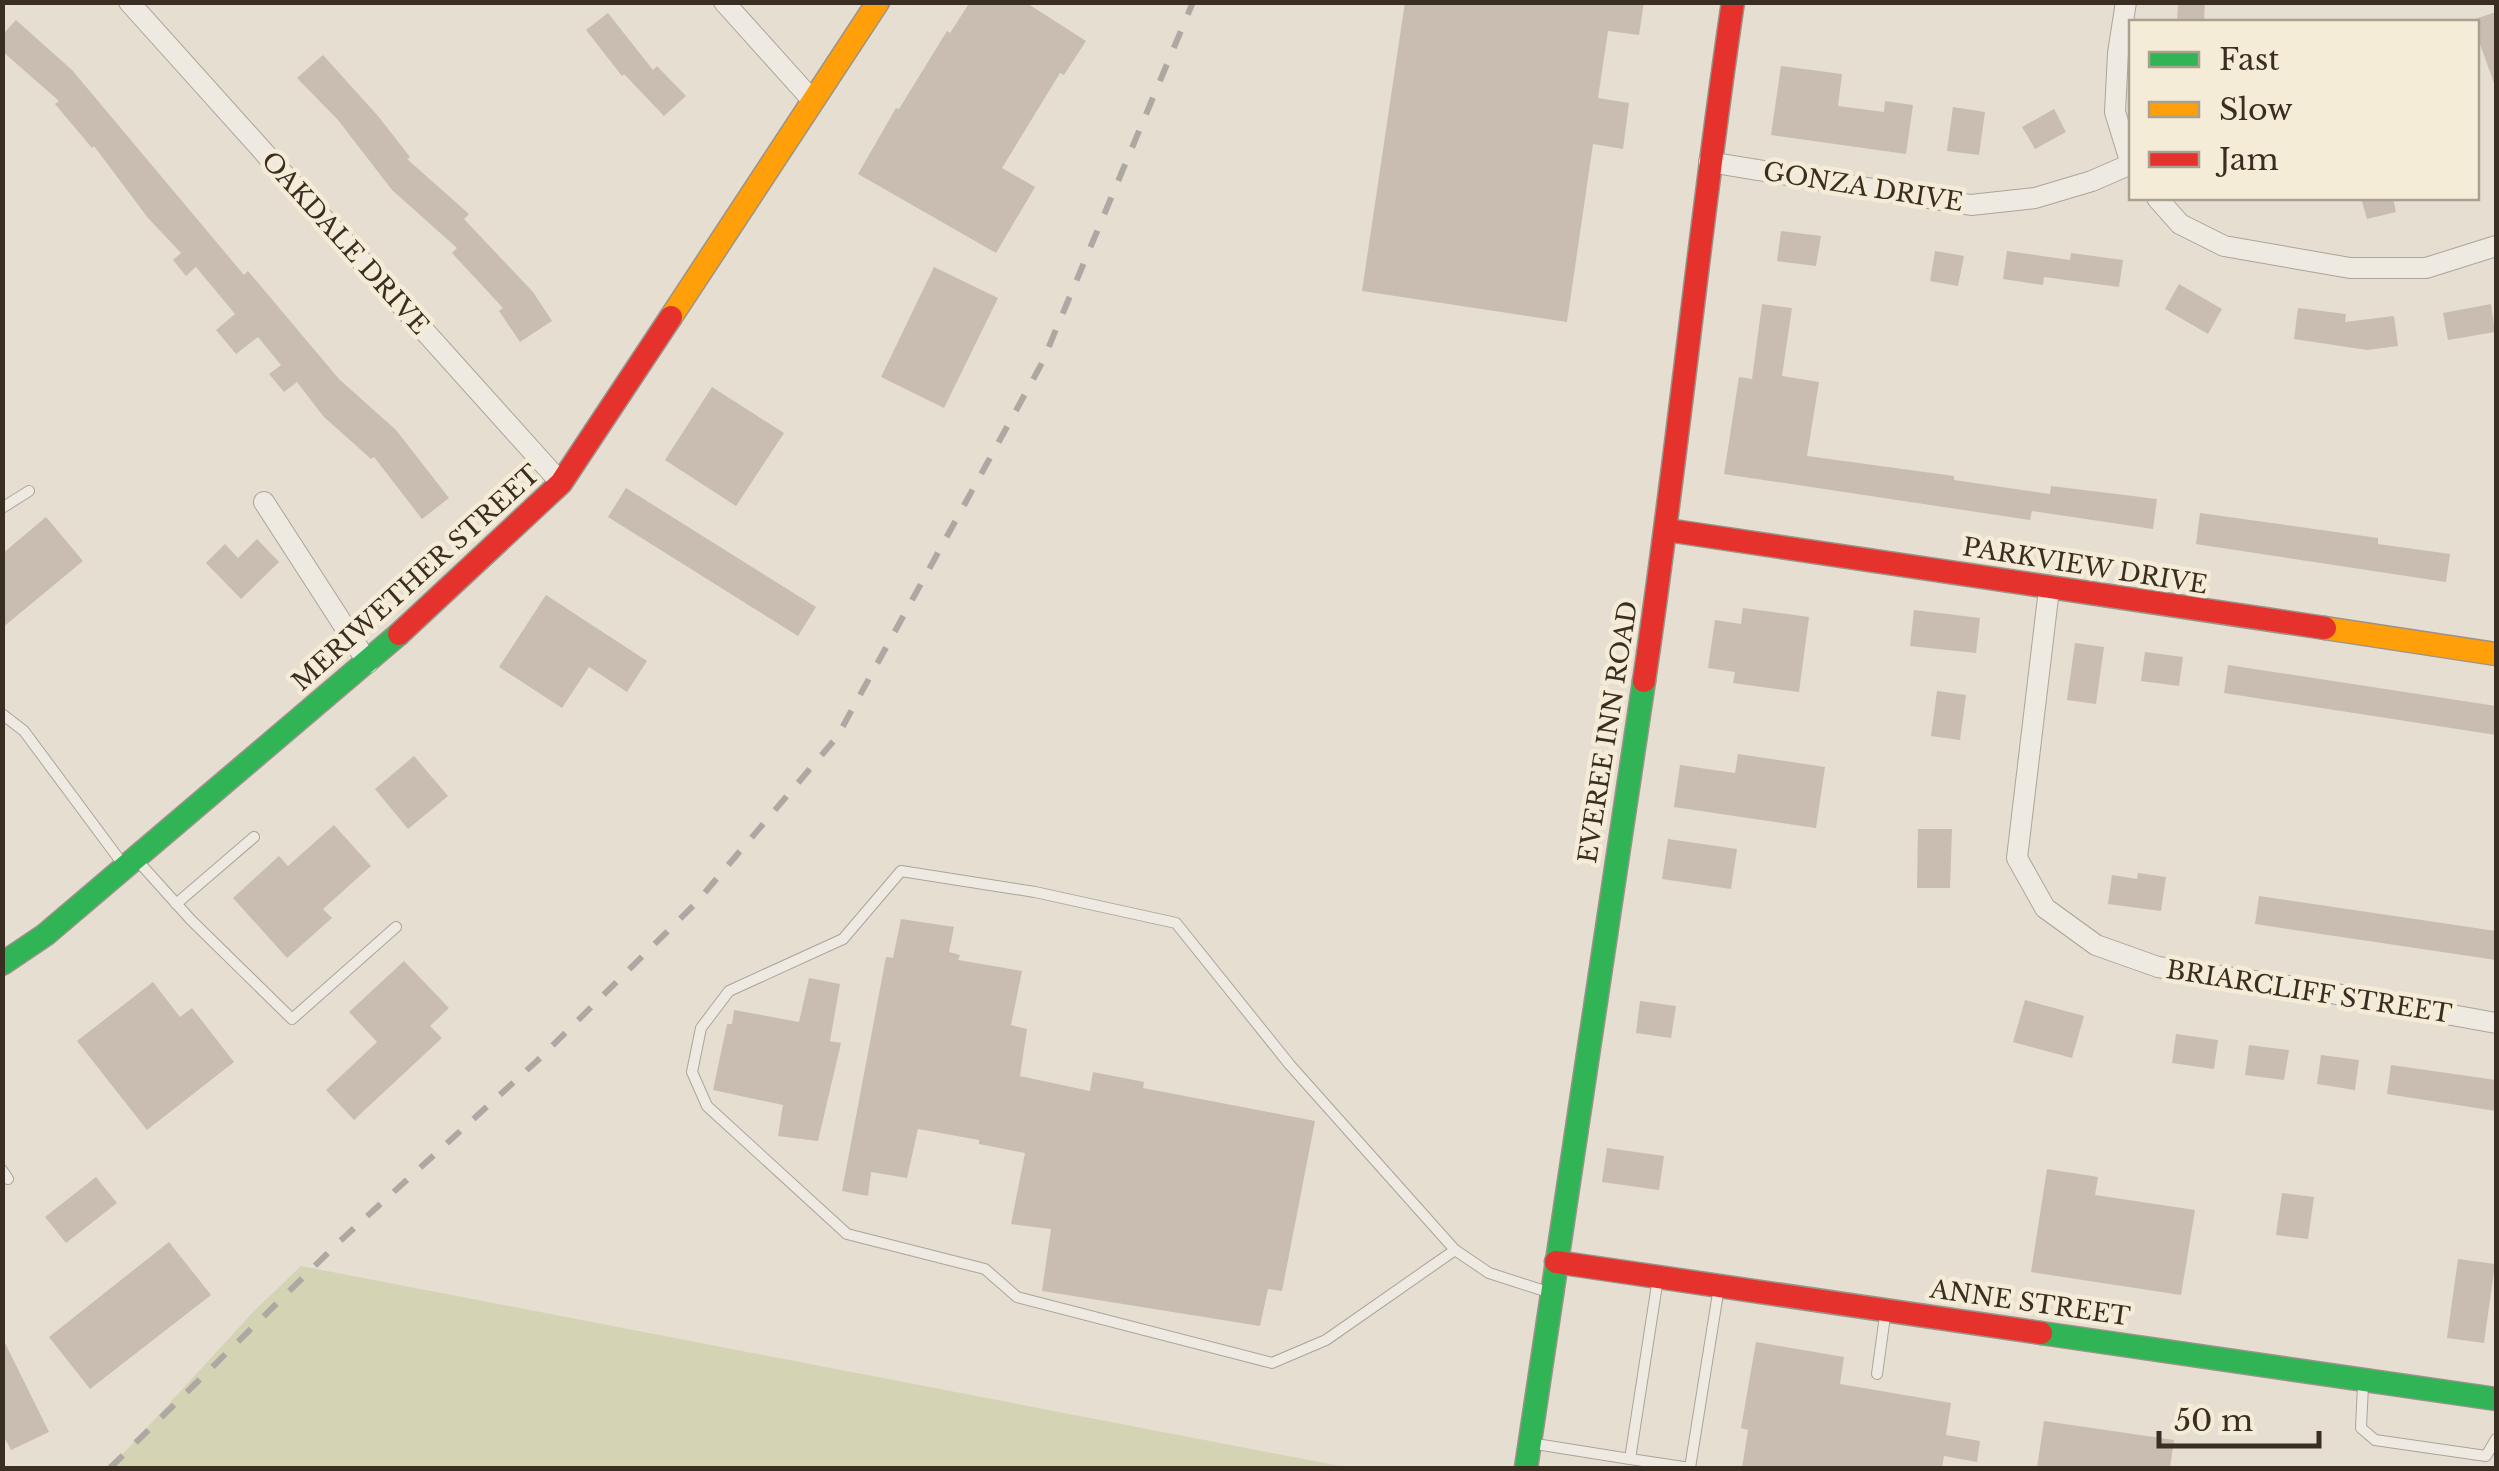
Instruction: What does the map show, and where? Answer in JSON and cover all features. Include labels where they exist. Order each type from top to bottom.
[{"type":"street","name":"OAKDALE DRIVE","points":[[129,2],[561,483]]},
{"type":"street","points":[[724,2],[813,101]]},
{"type":"street","name":"MERIWETHER STREET","points":[[2,964],[45,936],[368,663],[561,483],[878,2]]},
{"type":"street","name":"EVEREE INN ROAD","points":[[1526,1468],[1666,530],[1708,162],[1733,2]]},
{"type":"street","points":[[2126,2],[2115,112],[2129,155]]},
{"type":"street","name":"GONZA DRIVE","points":[[1708,162],[1971,205],[2035,198],[2129,165]]},
{"type":"street","points":[[2158,200],[2180,224],[2224,246],[2350,268],[2426,268],[2496,246]]},
{"type":"street","points":[[264,502],[368,663]]},
{"type":"street","name":"PARKVIEW DRIVE","points":[[1666,530],[2496,654]]},
{"type":"street","name":"BRIARCLIFF STREET","points":[[2048,589],[2017,858],[2045,908],[2096,945],[2158,968],[2310,989],[2496,1023]]},
{"type":"street","name":"ANNE STREET","points":[[1556,1262],[2496,1399]]},
{"type":"lane","points":[[2,508],[28,491]]},
{"type":"lane","points":[[2,714],[24,731],[131,863],[292,1019],[396,927]]},
{"type":"lane","points":[[176,904],[254,837]]},
{"type":"lane","points":[[1455,1250],[1326,1340],[1272,1363],[1017,1297],[985,1268],[847,1234],[707,1106],[692,1072],[701,1028],[729,991],[843,939],[901,871],[1034,892],[1176,922],[1290,1064],[1455,1250],[1489,1273],[1552,1293]]},
{"type":"lane","points":[[1630,1458],[1658,1277]]},
{"type":"lane","points":[[1530,1443],[1690,1468],[1719,1286]]},
{"type":"lane","points":[[1877,1374],[1886,1310]]},
{"type":"lane","points":[[2364,1379],[2361,1428],[2375,1440],[2486,1456],[2496,1439]]},
{"type":"green space","points":[[301,1266],[1350,1468],[110,1468],[254,1311]]},
{"type":"building","points":[[970,2],[1025,2],[1086,41],[1064,75],[1060,73],[1002,168],[1035,187],[996,253],[858,174],[896,108],[899,109],[947,31],[950,33]]},
{"type":"building","points":[[1405,2],[1644,2],[1639,35],[1608,31],[1598,98],[1629,103],[1623,149],[1593,144],[1567,322],[1362,291]]},
{"type":"building","points":[[2178,2],[2205,2],[2204,20],[2177,20]]},
{"type":"building","points":[[2496,12],[2494,83],[2479,41],[2479,20],[2472,20]]},
{"type":"building","points":[[608,13],[653,70],[657,66],[686,96],[664,116],[622,76],[586,30]]},
{"type":"building","points":[[16,20],[72,70],[244,275],[248,271],[339,379],[396,430],[449,498],[422,519],[374,457],[371,459],[323,416],[297,382],[284,392],[269,374],[281,365],[258,337],[236,354],[216,330],[235,314],[196,267],[186,276],[173,260],[181,253],[55,104],[59,101],[2,51],[2,35]]},
{"type":"building","points":[[323,55],[378,116],[410,157],[407,159],[469,214],[464,219],[533,292],[552,321],[520,342],[499,311],[503,308],[452,253],[457,248],[392,190],[338,120],[297,78]]},
{"type":"building","points":[[1781,66],[1842,74],[1838,106],[1884,112],[1885,101],[1913,105],[1906,154],[1771,135]]},
{"type":"building","points":[[1953,107],[1985,112],[1979,155],[1947,151]]},
{"type":"building","points":[[2054,109],[2066,132],[2035,149],[2022,127]]},
{"type":"building","points":[[2362,200],[2393,200],[2396,212],[2367,219]]},
{"type":"building","points":[[1781,231],[1821,236],[1816,266],[1777,261]]},
{"type":"building","points":[[1935,251],[1964,256],[1958,286],[1930,281]]},
{"type":"building","points":[[2007,251],[2070,260],[2071,253],[2123,260],[2119,287],[2044,277],[2043,285],[2003,279]]},
{"type":"building","points":[[934,267],[998,298],[944,408],[881,377]]},
{"type":"building","points":[[2179,284],[2222,309],[2208,334],[2165,309]]},
{"type":"building","points":[[1762,304],[1792,308],[1782,376],[1819,382],[1807,456],[2050,494],[2051,486],[2157,499],[2153,529],[2032,511],[2030,520],[1724,474],[1739,377],[1752,379]]},
{"type":"building","points":[[2491,304],[2495,332],[2448,340],[2443,313]]},
{"type":"building","points":[[2298,308],[2346,314],[2345,322],[2394,316],[2398,346],[2367,350],[2294,339]]},
{"type":"building","points":[[712,387],[784,433],[736,506],[665,460]]},
{"type":"building","points":[[626,488],[816,607],[798,636],[608,517]]},
{"type":"building","points":[[2200,513],[2378,538],[2378,544],[2450,554],[2446,582],[2196,544]]},
{"type":"building","points":[[46,517],[83,561],[2,628],[2,554]]},
{"type":"building","points":[[257,539],[279,562],[241,599],[206,563],[225,544],[238,558]]},
{"type":"building","points":[[546,595],[647,661],[627,692],[589,667],[562,708],[499,667]]},
{"type":"building","points":[[1743,608],[1809,617],[1799,692],[1733,683],[1735,672],[1708,668],[1715,620],[1741,624]]},
{"type":"building","points":[[1914,610],[1980,618],[1976,653],[1910,646]]},
{"type":"building","points":[[2075,643],[2104,647],[2096,704],[2067,700]]},
{"type":"building","points":[[2145,652],[2183,657],[2179,686],[2141,681]]},
{"type":"building","points":[[2228,665],[2496,706],[2496,735],[2224,693]]},
{"type":"building","points":[[1937,691],[1966,695],[1960,740],[1931,736]]},
{"type":"building","points":[[1738,754],[1825,767],[1816,828],[1674,807],[1680,765],[1735,773]]},
{"type":"building","points":[[414,756],[448,796],[408,829],[375,789]]},
{"type":"building","points":[[334,825],[371,866],[323,909],[332,918],[287,958],[233,898],[279,856],[288,866]]},
{"type":"building","points":[[1918,829],[1952,829],[1950,888],[1917,888]]},
{"type":"building","points":[[1668,839],[1737,849],[1731,889],[1662,879]]},
{"type":"building","points":[[2138,873],[2166,877],[2161,911],[2108,904],[2112,875],[2137,879]]},
{"type":"building","points":[[2259,896],[2496,931],[2496,960],[2255,924]]},
{"type":"building","points":[[901,919],[954,927],[949,952],[960,955],[958,960],[1022,971],[1011,1025],[1027,1029],[1020,1076],[1090,1091],[1093,1072],[1144,1082],[1143,1088],[1315,1121],[1282,1291],[1268,1289],[1260,1326],[1042,1291],[1051,1229],[1011,1224],[1025,1153],[918,1129],[907,1178],[871,1172],[868,1196],[842,1191],[886,957],[893,958]]},
{"type":"building","points":[[404,961],[449,1008],[430,1026],[442,1038],[354,1120],[326,1090],[377,1042],[349,1012]]},
{"type":"building","points":[[809,978],[840,984],[830,1041],[841,1043],[818,1141],[778,1136],[783,1105],[713,1090],[727,1024],[732,1024],[734,1010],[799,1022]]},
{"type":"building","points":[[153,982],[180,1017],[192,1008],[234,1062],[147,1130],[77,1041]]},
{"type":"building","points":[[2025,1000],[2084,1016],[2072,1058],[2013,1042]]},
{"type":"building","points":[[1640,1001],[1676,1006],[1671,1038],[1636,1033]]},
{"type":"building","points":[[2176,1034],[2218,1040],[2214,1069],[2172,1063]]},
{"type":"building","points":[[2249,1045],[2289,1050],[2284,1080],[2245,1075]]},
{"type":"building","points":[[2321,1055],[2359,1060],[2355,1090],[2317,1084]]},
{"type":"building","points":[[2391,1065],[2496,1080],[2496,1111],[2387,1094]]},
{"type":"building","points":[[1607,1148],[1664,1156],[1659,1190],[1602,1182]]},
{"type":"building","points":[[2047,1169],[2098,1177],[2095,1195],[2195,1210],[2181,1295],[2031,1272]]},
{"type":"building","points":[[96,1177],[117,1203],[66,1243],[45,1217]]},
{"type":"building","points":[[2282,1193],[2314,1197],[2308,1239],[2276,1235]]},
{"type":"building","points":[[169,1242],[211,1295],[90,1389],[49,1337]]},
{"type":"building","points":[[2458,1259],[2495,1264],[2484,1343],[2447,1338]]},
{"type":"building","points":[[2,1337],[49,1432],[11,1450],[2,1433]]},
{"type":"building","points":[[1756,1342],[1844,1357],[1840,1384],[1951,1403],[1946,1435],[1980,1441],[1977,1462],[1944,1456],[1942,1468],[1742,1468],[1748,1430],[1741,1428]]},
{"type":"building","points":[[2044,1421],[2174,1440],[2170,1468],[2037,1468]]},
{"type":"railway","points":[[110,1468],[340,1241],[538,1060],[696,903],[837,737],[1042,363],[1193,2]]},
{"type":"traffic: fast","points":[[2,964],[45,935],[399,634]]},
{"type":"traffic: fast","points":[[1526,1468],[1644,681]]},
{"type":"traffic: fast","points":[[2041,1333],[2496,1399]]},
{"type":"traffic: slow","points":[[671,317],[878,2]]},
{"type":"traffic: slow","points":[[2325,628],[2496,654]]},
{"type":"traffic: jam","points":[[1644,681],[1733,2]]},
{"type":"traffic: jam","points":[[399,634],[561,483],[671,317]]},
{"type":"traffic: jam","points":[[1667,530],[2325,628]]},
{"type":"traffic: jam","points":[[1556,1262],[2041,1333]]}]
